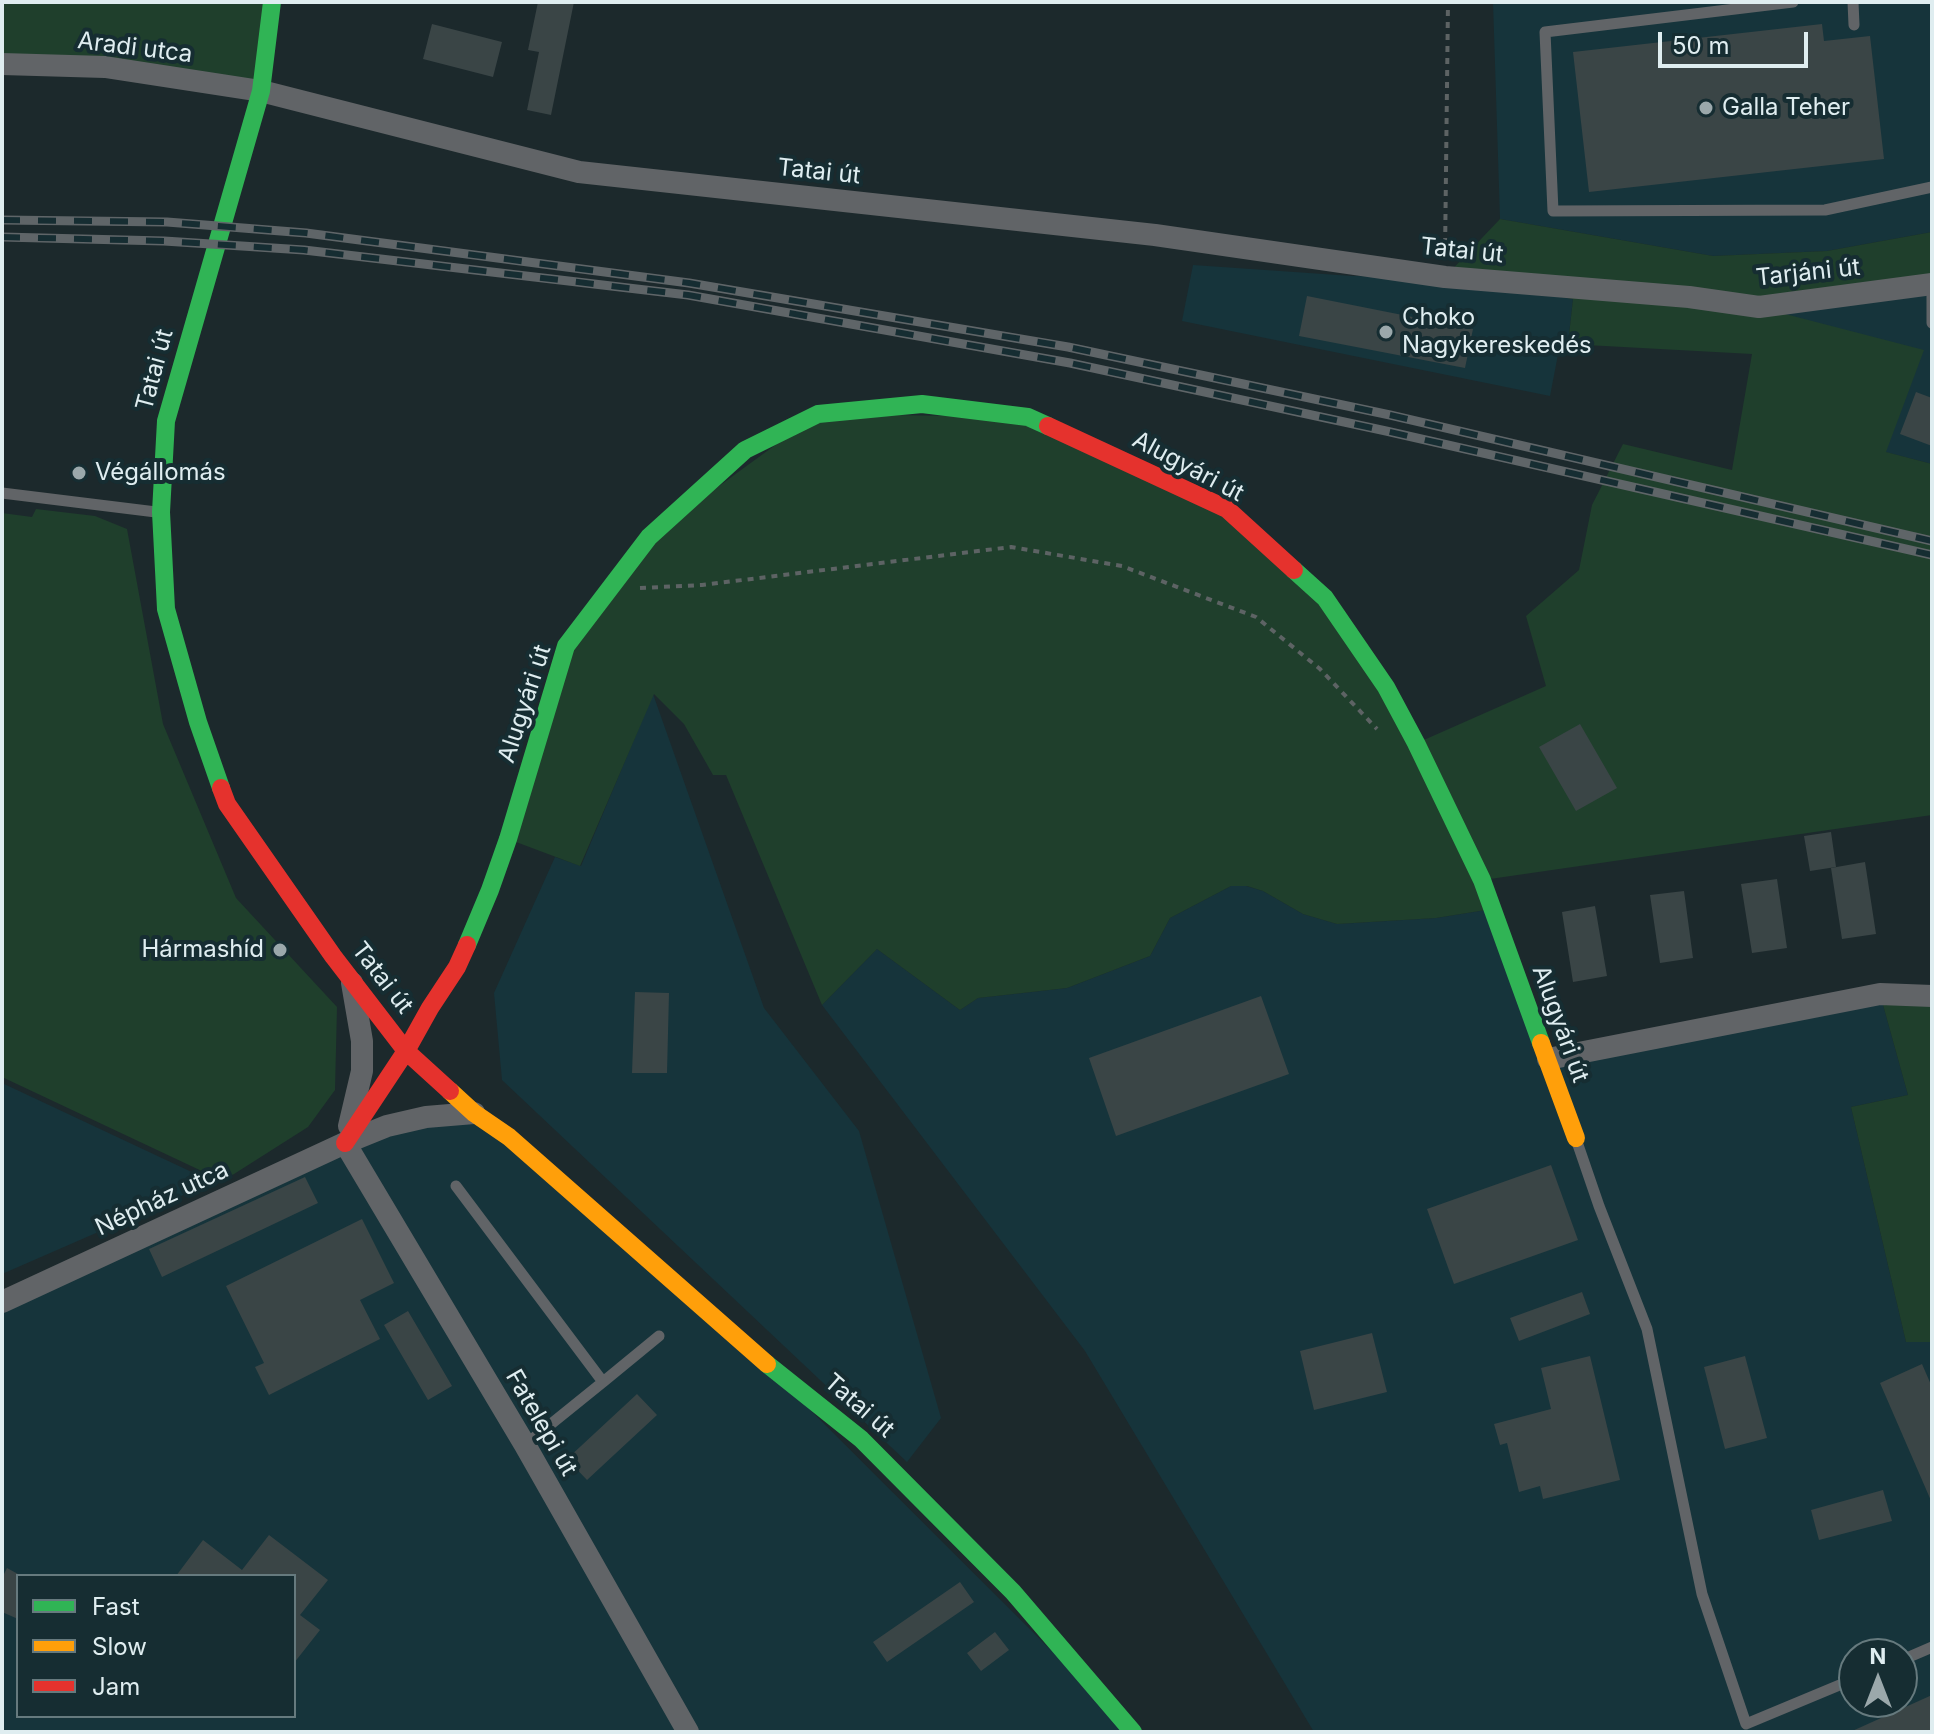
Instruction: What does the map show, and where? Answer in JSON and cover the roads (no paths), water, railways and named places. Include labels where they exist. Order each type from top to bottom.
[{"type":"street","points":[[261,91],[272,2]]},
{"type":"street","name":"Aradi utca","points":[[2,64],[105,67],[261,91]]},
{"type":"street","name":"Tatai út","points":[[1133,1732],[1013,1592],[861,1439],[748,1348],[509,1137],[474,1113],[406,1051],[333,956],[227,804],[198,722],[166,609],[161,512],[166,421],[261,91],[579,172],[1155,235],[1445,277],[1689,297]]},
{"type":"street","name":"Tarjáni út","points":[[1689,297],[1759,307],[1932,284]]},
{"type":"street","name":"Alugyári út","points":[[406,1051],[457,967],[490,890],[566,646],[649,537],[745,450],[818,414],[922,404],[1028,417],[1227,509],[1325,598],[1386,687],[1482,880],[1576,1138]]},
{"type":"street","points":[[345,1143],[362,1071],[362,1041],[351,978]]},
{"type":"street","points":[[1548,1059],[1880,994],[1932,996]]},
{"type":"street","points":[[345,1143],[406,1051]]},
{"type":"street","name":"Népház utca","points":[[2,1302],[387,1126],[426,1117],[474,1113]]},
{"type":"street","name":"Fatelepi út","points":[[345,1143],[525,1445],[688,1732]]},
{"type":"lane","points":[[1793,2],[1545,32],[1553,211],[1825,210],[1932,187]]},
{"type":"lane","points":[[1853,2],[1854,25]]},
{"type":"lane","points":[[1932,284],[1932,323]]},
{"type":"lane","points":[[2,493],[161,512]]},
{"type":"lane","name":"Alugyári út","points":[[1576,1138],[1647,1329],[1702,1594],[1748,1728]]},
{"type":"lane","points":[[456,1186],[603,1382]]},
{"type":"lane","points":[[525,1445],[659,1336]]},
{"type":"lane","points":[[1748,1728],[1838,1686]]},
{"type":"railway","points":[[2,220],[167,222],[306,233],[689,283],[1068,347],[1390,415],[1932,541]]},
{"type":"railway","points":[[2,237],[164,241],[304,250],[688,295],[1070,363],[1932,555]]},
{"type":"place","name":"Galla Teher","points":[[1706,108]]},
{"type":"place","name":"Choko Nagykereskedés","points":[[1386,332]]},
{"type":"place","name":"Végállomás","points":[[79,473]]},
{"type":"place","name":"Hármashíd","points":[[280,950]]}]
